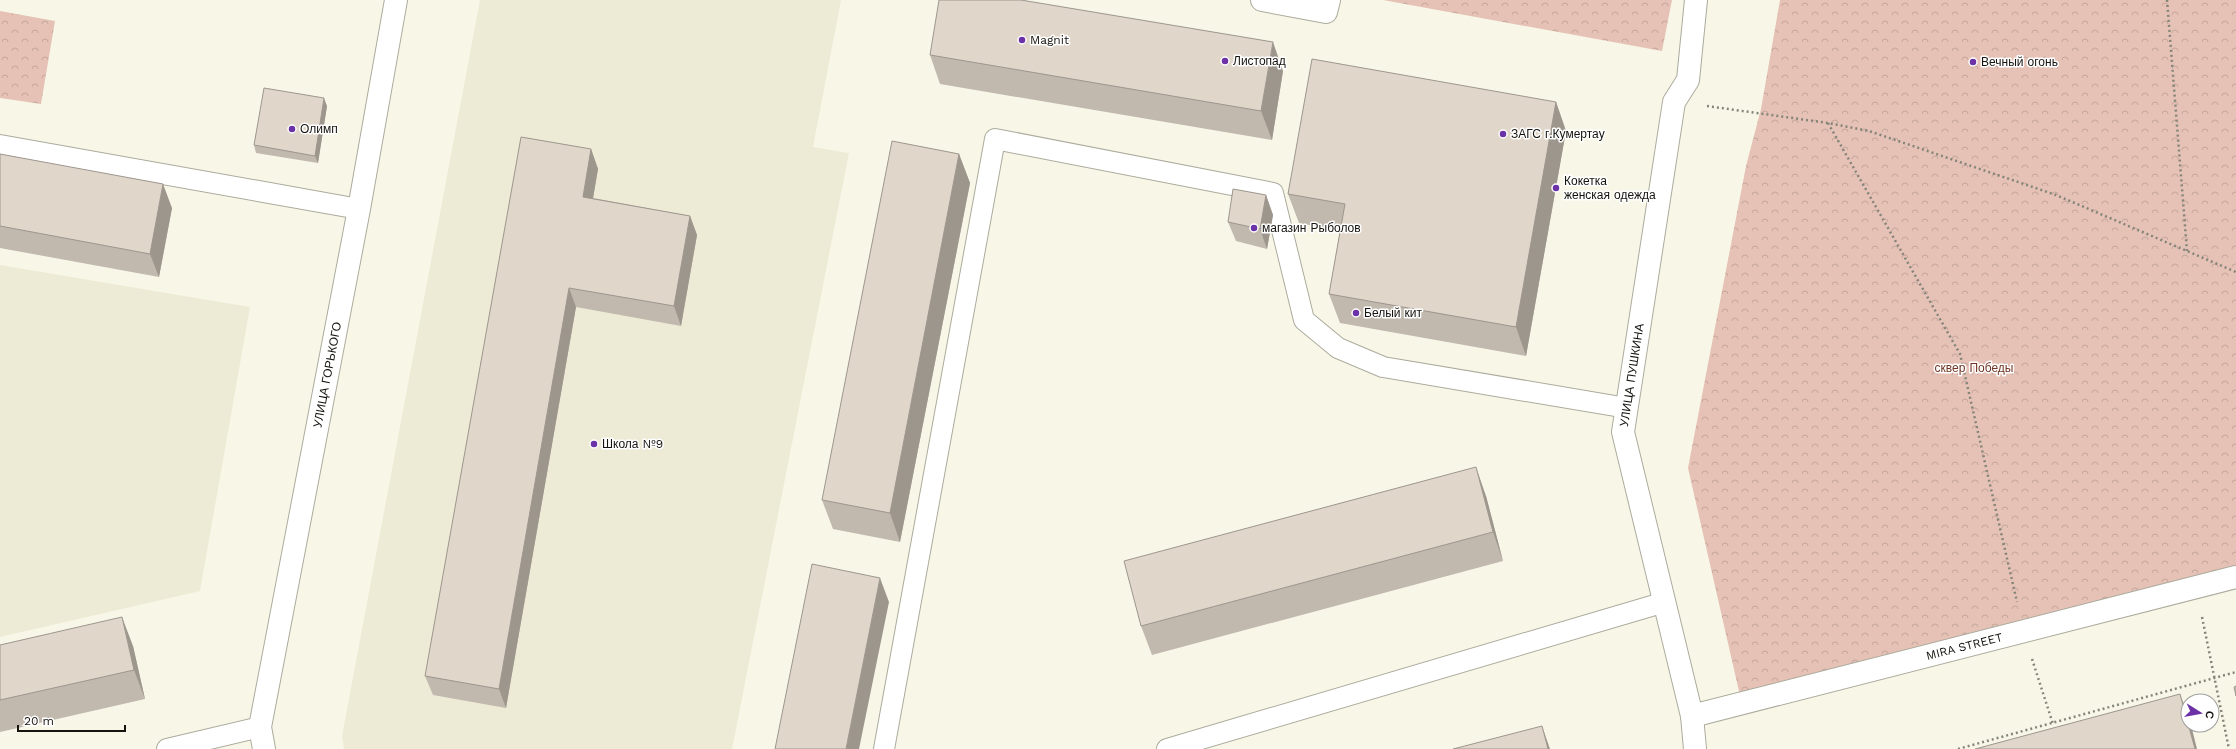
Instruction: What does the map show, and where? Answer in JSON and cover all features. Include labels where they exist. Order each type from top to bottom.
[{"type":"street","name":"УЛИЦА ГОРЬКОГО","points":[[264,749],[260,727],[359,209],[396,0]]},
{"type":"street","points":[[1262,0],[1326,12],[1329,0]]},
{"type":"street","name":"УЛИЦА ПУШКИНА","points":[[1695,749],[1692,716],[1624,432],[1674,102],[1688,80],[1696,0]]},
{"type":"street","name":"MIRA STREET","points":[[1692,716],[2236,577]]},
{"type":"lane","points":[[884,749],[995,139],[1273,193],[1304,320],[1338,348],[1383,367],[1627,408]]},
{"type":"lane","points":[[0,145],[359,209]]},
{"type":"lane","points":[[1167,749],[1665,602]]},
{"type":"lane","points":[[168,749],[260,727]]},
{"type":"path","points":[[2167,0],[2187,251]]},
{"type":"path","points":[[1674,102],[1828,123],[1869,132],[2056,195],[2236,272]]},
{"type":"path","points":[[1828,123],[1960,354],[2024,631],[2053,724]]},
{"type":"path","points":[[2195,588],[2229,749]]},
{"type":"path","points":[[1958,749],[2053,724],[2236,672]]},
{"type":"shaded area","name":"Школа №9","points":[[480,0],[841,0],[813,147],[849,153],[732,749],[344,749],[342,736]]},
{"type":"shaded area","points":[[0,265],[250,307],[200,591],[0,637]]},
{"type":"green space","points":[[1383,0],[1672,0],[1662,51]]},
{"type":"green space","name":"сквер Победы","points":[[1780,0],[2236,0],[2236,572],[1741,700],[1688,468],[1746,166],[1761,109]]},
{"type":"green space","points":[[0,11],[55,21],[41,104],[0,98]]},
{"type":"building","points":[[939,0],[1021,0],[1273,42],[1261,111],[930,55]]},
{"type":"building","points":[[1312,59],[1556,102],[1516,327],[1329,294],[1345,204],[1288,194]]},
{"type":"building","name":"Олимп","points":[[264,88],[324,98],[315,156],[254,145]]},
{"type":"building","points":[[521,137],[591,149],[583,197],[690,216],[674,306],[569,288],[499,689],[425,676]]},
{"type":"building","points":[[892,141],[959,154],[890,513],[822,500]]},
{"type":"building","points":[[0,154],[163,184],[150,254],[0,226]]},
{"type":"building","points":[[1233,189],[1266,195],[1260,229],[1228,222]]},
{"type":"building","points":[[1476,467],[1493,532],[1141,626],[1124,561]]},
{"type":"building","points":[[812,564],[880,578],[846,749],[775,749]]},
{"type":"building","points":[[122,617],[134,670],[0,700],[0,645]]},
{"type":"building","points":[[2180,694],[2180,733],[2191,733],[2195,749],[1975,749]]},
{"type":"building","points":[[1542,726],[1548,749],[1453,749]]},
{"type":"place","name":"Magnit","points":[[1022,40]]},
{"type":"place","name":"Листопад","points":[[1225,61]]},
{"type":"place","name":"Вечный огонь","points":[[1973,62]]},
{"type":"place","name":"Олимп","points":[[292,129]]},
{"type":"place","name":"ЗАГС г.Кумертау","points":[[1503,134]]},
{"type":"place","name":"Кокетка женская одежда","points":[[1556,188]]},
{"type":"place","name":"магазин Рыболов","points":[[1254,228]]},
{"type":"place","name":"Белый кит","points":[[1356,313]]},
{"type":"place","name":"Школа №9","points":[[594,444]]}]
